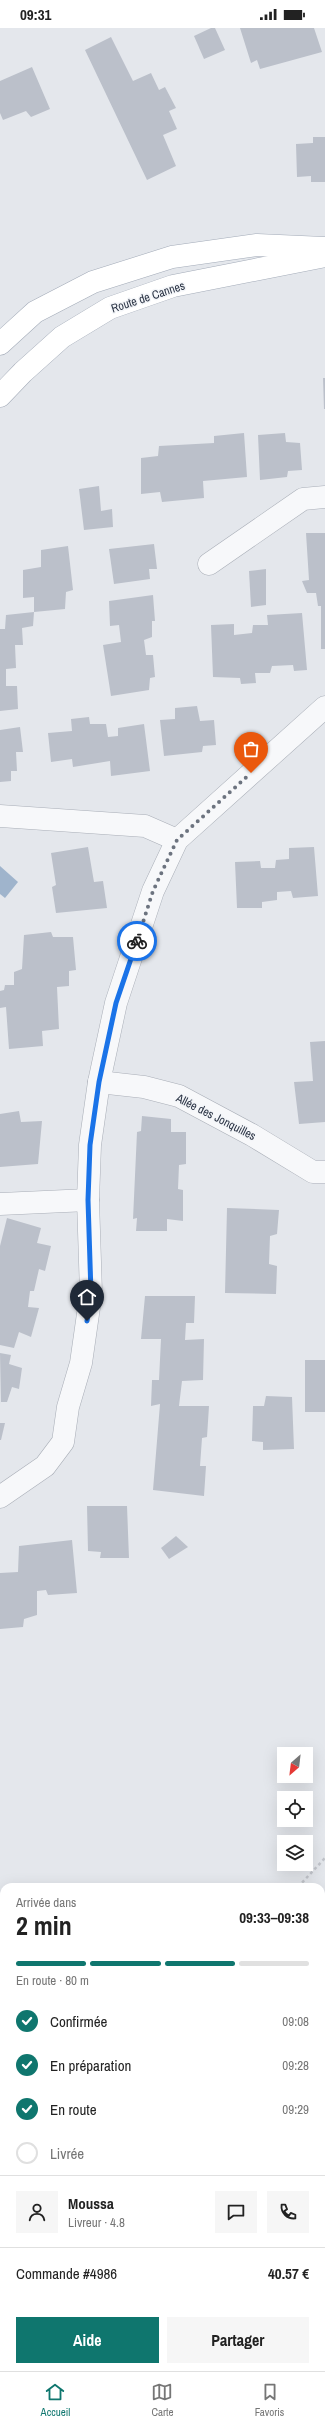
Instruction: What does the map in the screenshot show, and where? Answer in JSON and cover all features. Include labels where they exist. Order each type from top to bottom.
[{"type":"main road","points":[[0,344],[35,312],[93,282],[172,257],[257,245],[325,248]]},
{"type":"main road","name":"Route de Cannes","points":[[0,396],[22,372],[62,337],[110,308],[173,286],[325,256]]},
{"type":"street","points":[[209,564],[303,499],[325,497]]},
{"type":"street","points":[[0,1497],[45,1466],[63,1442],[68,1407],[81,1363],[91,1293],[88,1200],[90,1145],[99,1082],[116,1003],[153,891],[177,840],[325,707]]},
{"type":"street","points":[[0,816],[145,826],[177,840]]},
{"type":"street","name":"Allée des Jonquilles","points":[[99,1082],[144,1087],[179,1096],[252,1135],[313,1172],[325,1172]]},
{"type":"street","points":[[0,1204],[88,1200]]},
{"type":"path","points":[[302,1883],[325,1858]]},
{"type":"water","points":[[0,866],[18,882],[5,898],[0,894]]},
{"type":"building","points":[[211,28],[215,28],[225,50],[204,59],[194,36]]},
{"type":"building","points":[[240,28],[314,28],[322,52],[260,69],[257,60],[251,63]]},
{"type":"building","points":[[111,37],[133,81],[151,73],[159,90],[165,87],[176,108],[169,111],[177,129],[163,135],[176,166],[147,180],[85,50]]},
{"type":"building","points":[[32,67],[50,109],[31,117],[26,111],[3,120],[0,113],[0,81]]},
{"type":"building","points":[[313,137],[325,137],[325,182],[311,182],[311,176],[297,177],[296,144],[313,143]]},
{"type":"building","points":[[323,378],[325,378],[325,409],[324,409]]},
{"type":"building","points":[[244,433],[247,477],[203,481],[204,498],[162,502],[160,492],[141,494],[141,458],[158,456],[159,446],[214,443],[214,436]]},
{"type":"building","points":[[285,433],[286,442],[300,443],[302,470],[288,471],[287,477],[260,480],[258,435]]},
{"type":"building","points":[[99,486],[101,511],[112,509],[113,527],[84,530],[79,489]]},
{"type":"building","points":[[306,533],[325,533],[325,649],[321,649],[321,606],[318,606],[316,593],[307,593],[302,581],[309,580]]},
{"type":"building","points":[[154,544],[157,569],[149,569],[150,579],[114,584],[109,549]]},
{"type":"building","points":[[68,546],[73,590],[66,592],[65,609],[34,612],[34,597],[23,598],[23,570],[41,567],[41,550]]},
{"type":"building","points":[[266,569],[266,605],[251,607],[249,571]]},
{"type":"building","points":[[153,595],[155,621],[152,621],[152,637],[144,640],[146,655],[153,655],[155,677],[150,678],[149,690],[111,696],[103,645],[121,642],[119,625],[110,626],[109,601]]},
{"type":"building","points":[[34,612],[33,626],[22,628],[23,645],[15,645],[16,668],[6,669],[6,686],[17,686],[18,709],[0,711],[0,629],[5,629],[6,615]]},
{"type":"building","points":[[302,613],[307,670],[294,671],[293,665],[272,666],[270,673],[255,673],[256,683],[241,684],[240,678],[213,677],[211,625],[234,624],[234,635],[252,633],[253,625],[268,625],[267,615]]},
{"type":"building","points":[[197,706],[200,721],[214,720],[216,745],[203,746],[202,752],[164,756],[160,720],[175,719],[175,708]]},
{"type":"building","points":[[89,717],[90,724],[106,724],[108,737],[118,736],[118,728],[144,724],[150,771],[111,776],[110,761],[73,767],[72,759],[51,762],[48,733],[72,731],[71,719]]},
{"type":"building","points":[[20,727],[23,752],[16,752],[17,771],[11,771],[11,781],[0,782],[0,730]]},
{"type":"building","points":[[88,847],[94,882],[103,881],[107,908],[56,913],[52,887],[56,885],[51,853]]},
{"type":"building","points":[[314,847],[318,896],[293,898],[291,891],[277,892],[277,900],[262,902],[262,908],[237,908],[235,862],[260,861],[261,868],[275,868],[276,860],[289,859],[289,848]]},
{"type":"building","points":[[51,932],[53,937],[73,937],[76,970],[69,971],[69,986],[57,987],[59,1029],[42,1031],[43,1046],[9,1049],[6,1007],[0,1008],[0,991],[4,990],[5,985],[14,985],[14,972],[22,969],[24,935]]},
{"type":"building","points":[[325,1041],[325,1122],[299,1124],[294,1082],[313,1081],[310,1042]]},
{"type":"building","points":[[19,1111],[21,1122],[42,1121],[38,1164],[0,1167],[0,1114]]},
{"type":"building","points":[[142,1116],[171,1119],[171,1132],[186,1132],[186,1164],[179,1165],[178,1189],[183,1190],[183,1221],[167,1219],[167,1231],[136,1231],[137,1218],[133,1219],[137,1132],[141,1131]]},
{"type":"building","points":[[227,1208],[279,1210],[277,1234],[270,1236],[269,1264],[277,1266],[276,1294],[225,1293]]},
{"type":"building","points":[[7,1218],[41,1228],[37,1243],[51,1246],[45,1271],[39,1269],[34,1291],[30,1291],[28,1307],[39,1308],[31,1337],[19,1332],[14,1348],[0,1345],[0,1246]]},
{"type":"building","points":[[145,1296],[195,1296],[194,1323],[186,1323],[185,1340],[204,1339],[203,1380],[182,1381],[179,1406],[209,1406],[207,1437],[202,1438],[200,1466],[206,1466],[204,1496],[153,1490],[160,1404],[151,1406],[152,1380],[159,1380],[161,1339],[141,1339]]},
{"type":"building","points":[[0,1353],[11,1355],[9,1364],[22,1368],[19,1389],[12,1387],[7,1402],[1,1402],[1,1405]]},
{"type":"building","points":[[305,1360],[325,1360],[325,1412],[305,1412]]},
{"type":"building","points":[[266,1396],[292,1397],[294,1449],[263,1450],[263,1442],[252,1441],[253,1406],[264,1406]]},
{"type":"building","points":[[0,1423],[5,1423],[1,1440],[0,1440]]},
{"type":"building","points":[[87,1506],[127,1506],[129,1558],[100,1558],[101,1552],[88,1551]]},
{"type":"building","points":[[176,1536],[188,1547],[169,1559],[161,1548]]},
{"type":"building","points":[[72,1540],[77,1593],[48,1595],[46,1590],[37,1591],[37,1615],[24,1619],[23,1627],[0,1629],[0,1573],[18,1572],[19,1546]]},
{"type":"way so far","points":[[137,941],[153,891],[177,840],[251,773]]},
{"type":"route","points":[[87,1321],[91,1293],[88,1200],[90,1145],[99,1082],[116,1003],[137,941]]}]
